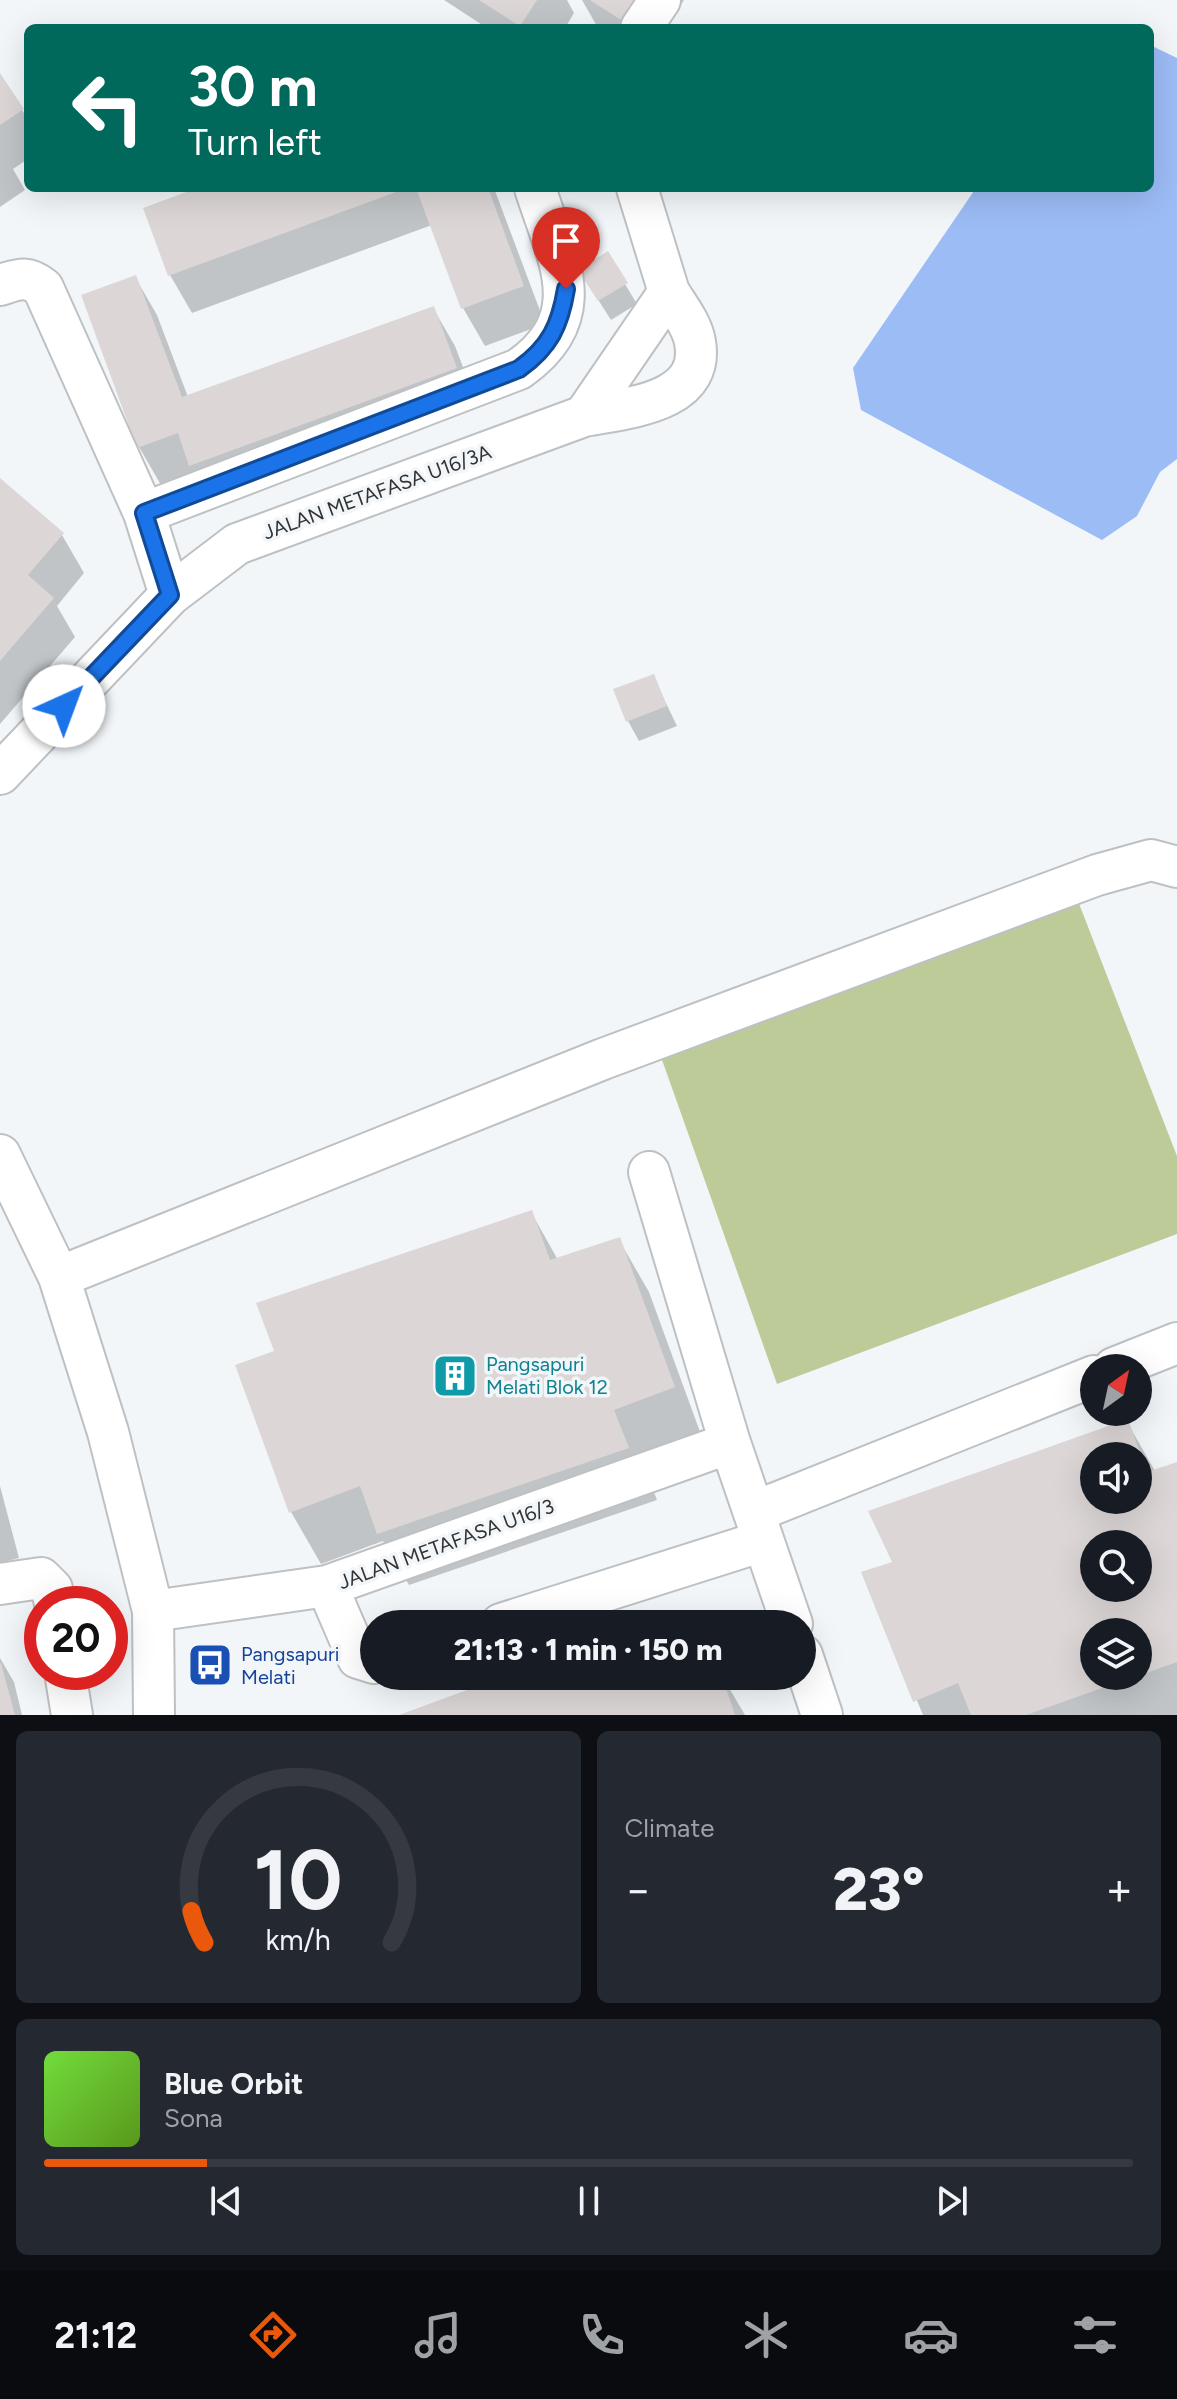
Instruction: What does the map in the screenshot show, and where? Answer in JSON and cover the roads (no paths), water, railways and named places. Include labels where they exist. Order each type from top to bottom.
[{"type":"street","points":[[644,24],[660,0]]},
{"type":"street","points":[[144,513],[519,369],[539,354],[561,318],[566,289],[536,192]]},
{"type":"street","points":[[584,416],[669,292],[638,192]]},
{"type":"street","points":[[0,285],[23,277],[32,278],[43,288],[144,513],[170,595]]},
{"type":"street","name":"JALAN METAFASA U16/3A","points":[[0,774],[170,595],[237,544],[584,416],[656,402],[675,393],[695,359],[695,342],[669,292]]},
{"type":"street","points":[[59,1277],[603,1059],[1082,880],[1151,860],[1177,867]]},
{"type":"street","points":[[0,1155],[59,1277],[108,1432],[153,1611],[154,1715]]},
{"type":"street","points":[[649,1172],[730,1443],[787,1610]]},
{"type":"street","points":[[1149,1354],[1177,1343]]},
{"type":"street","points":[[538,1610],[758,1526],[1080,1382]]},
{"type":"street","name":"JALAN METAFASA U16/3","points":[[153,1611],[327,1586],[730,1443]]},
{"type":"street","points":[[0,1584],[41,1578],[49,1586]]},
{"type":"street","points":[[327,1586],[360,1659]]},
{"type":"street","points":[[68,1690],[72,1715]]},
{"type":"street","points":[[814,1690],[822,1715]]},
{"type":"water","points":[[1154,47],[1177,58],[1177,459],[1160,472],[1137,516],[1102,540],[861,410],[853,368],[973,192],[1154,192]]},
{"type":"place","name":"Pangsapuri Melati Blok 12","points":[[455,1376]]},
{"type":"place","name":"Pangsapuri Melati","points":[[210,1665]]}]
